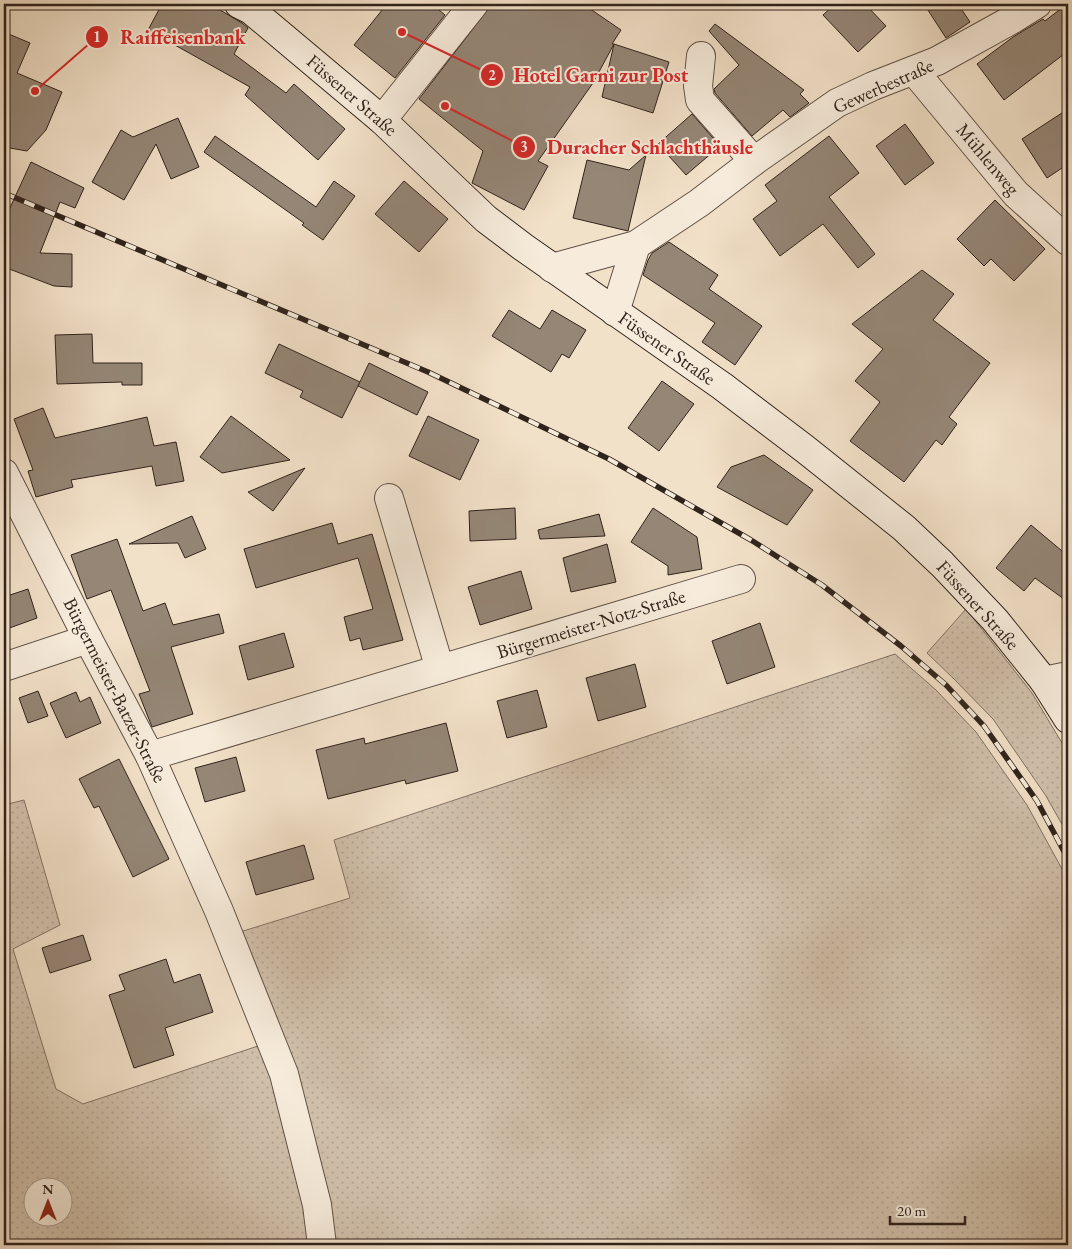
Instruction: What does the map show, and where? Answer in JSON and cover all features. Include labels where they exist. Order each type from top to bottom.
[{"type":"street","name":"Füssener Straße","points":[[239,4],[251,10],[382,120],[486,219],[552,268],[730,392],[904,528],[1056,679],[1068,719]]},
{"type":"street","points":[[382,120],[474,4]]},
{"type":"street","name":"Gewerbestraße","points":[[552,268],[636,245],[699,203],[754,161],[837,103],[873,86],[946,57],[1037,4]]},
{"type":"street","points":[[701,56],[698,86],[700,100],[754,161]]},
{"type":"street","name":"Mühlenweg","points":[[914,71],[1016,194],[1068,241]]},
{"type":"street","points":[[615,312],[636,245]]},
{"type":"street","name":"Bürgermeister-Batzer-Straße","points":[[4,473],[150,756],[219,911],[284,1074],[317,1205],[322,1245]]},
{"type":"street","points":[[389,498],[440,668]]},
{"type":"street","name":"Bürgermeister-Notz-Straße","points":[[150,756],[741,579]]},
{"type":"street","points":[[4,666],[88,639]]},
{"type":"shaded area","points":[[966,609],[1032,693],[1068,753],[1068,835],[1046,796],[993,719],[927,653]]},
{"type":"shaded area","points":[[895,654],[936,690],[976,732],[1027,805],[1068,880],[1068,1245],[331,1245],[240,932],[350,898],[334,840]]},
{"type":"shaded area","points":[[24,800],[60,925],[13,949],[56,1089],[83,1104],[261,1045],[275,1076],[313,1245],[4,1245],[4,805]]},
{"type":"building","points":[[162,4],[210,4],[242,23],[248,28],[234,54],[286,93],[294,84],[345,129],[318,160],[245,95],[250,87],[148,30]]},
{"type":"building","points":[[387,4],[432,4],[445,15],[395,78],[354,45]]},
{"type":"building","points":[[492,4],[583,4],[621,30],[593,83],[538,161],[548,166],[524,210],[472,183],[483,151],[419,99]]},
{"type":"building","points":[[835,4],[865,4],[886,26],[858,52],[823,15]]},
{"type":"building","points":[[924,4],[958,4],[970,22],[946,38]]},
{"type":"building","points":[[1067,4],[1068,51],[1004,100],[977,64],[1013,37],[1043,19],[1045,21]]},
{"type":"building","points":[[715,24],[804,90],[800,94],[809,103],[790,117],[783,110],[752,136],[715,93],[714,89],[739,65],[709,31]]},
{"type":"building","points":[[4,32],[30,43],[17,73],[62,92],[46,130],[27,151],[4,147]]},
{"type":"building","points":[[614,44],[669,62],[653,113],[602,97]]},
{"type":"building","points":[[1068,109],[1068,164],[1047,178],[1022,139]]},
{"type":"building","points":[[692,114],[720,146],[686,175],[658,144]]},
{"type":"building","points":[[178,118],[199,167],[171,179],[156,144],[124,200],[92,182],[121,130],[133,137]]},
{"type":"building","points":[[905,124],[934,163],[905,185],[876,146]]},
{"type":"building","points":[[215,136],[316,207],[334,181],[355,196],[323,240],[302,225],[304,223],[204,152]]},
{"type":"building","points":[[829,136],[859,173],[829,197],[875,254],[858,268],[823,224],[780,256],[753,219],[777,201],[765,185]]},
{"type":"building","points":[[646,155],[628,231],[573,218],[587,160],[629,170]]},
{"type":"building","points":[[31,162],[84,188],[75,208],[60,202],[40,253],[72,254],[72,287],[54,286],[4,267],[4,221]]},
{"type":"building","points":[[404,181],[448,219],[419,252],[375,214]]},
{"type":"building","points":[[995,200],[1045,249],[1014,281],[991,259],[984,266],[957,239]]},
{"type":"building","points":[[669,242],[718,275],[709,289],[762,326],[735,365],[702,342],[715,323],[643,275],[652,253]]},
{"type":"building","points":[[922,270],[954,294],[933,320],[990,363],[949,417],[957,424],[942,445],[936,440],[904,482],[850,441],[880,402],[855,381],[883,349],[852,324]]},
{"type":"building","points":[[509,310],[540,329],[552,310],[586,330],[569,358],[562,354],[551,372],[492,336]]},
{"type":"building","points":[[92,334],[93,363],[142,363],[142,385],[122,385],[122,382],[57,384],[55,335]]},
{"type":"building","points":[[279,344],[360,382],[342,418],[300,397],[303,391],[265,373]]},
{"type":"building","points":[[369,363],[428,392],[417,415],[358,386]]},
{"type":"building","points":[[662,381],[694,404],[659,451],[628,428]]},
{"type":"building","points":[[43,408],[55,438],[147,417],[154,446],[176,442],[184,481],[156,486],[152,466],[71,480],[73,487],[36,497],[28,471],[33,470],[14,419]]},
{"type":"building","points":[[231,416],[290,460],[222,473],[200,457]]},
{"type":"building","points":[[428,416],[479,440],[460,480],[409,456]]},
{"type":"building","points":[[764,455],[813,490],[787,525],[717,487],[731,467]]},
{"type":"building","points":[[305,468],[273,511],[248,492]]},
{"type":"building","points":[[515,508],[516,539],[470,541],[469,511]]},
{"type":"building","points":[[653,508],[697,537],[702,569],[668,575],[668,566],[631,542]]},
{"type":"building","points":[[599,514],[605,536],[540,539],[538,530]]},
{"type":"building","points":[[192,516],[206,549],[185,558],[178,543],[129,544]]},
{"type":"building","points":[[332,523],[338,544],[372,534],[403,640],[363,650],[360,638],[350,641],[344,617],[373,609],[358,558],[256,588],[244,549]]},
{"type":"building","points":[[1031,525],[1068,556],[1068,602],[1035,578],[1024,591],[996,568]]},
{"type":"building","points":[[117,539],[143,611],[165,603],[173,625],[219,614],[224,633],[171,647],[193,714],[152,727],[139,694],[150,691],[111,590],[87,599],[71,555]]},
{"type":"building","points":[[607,544],[616,582],[571,592],[563,558]]},
{"type":"building","points":[[521,571],[532,609],[480,625],[468,587]]},
{"type":"building","points":[[28,589],[37,618],[4,630],[4,597]]},
{"type":"building","points":[[760,623],[775,667],[727,684],[712,641]]},
{"type":"building","points":[[284,633],[294,667],[248,680],[239,646]]},
{"type":"building","points":[[635,664],[646,707],[598,721],[586,678]]},
{"type":"building","points":[[537,690],[547,727],[507,738],[497,701]]},
{"type":"building","points":[[38,691],[48,716],[28,723],[19,698]]},
{"type":"building","points":[[76,692],[80,702],[90,697],[101,723],[66,738],[50,703]]},
{"type":"building","points":[[446,723],[458,771],[406,784],[405,780],[328,799],[316,750],[364,738],[365,744]]},
{"type":"building","points":[[236,757],[245,791],[205,802],[195,768]]},
{"type":"building","points":[[119,759],[169,859],[133,877],[99,806],[94,808],[79,779]]},
{"type":"building","points":[[304,845],[314,879],[256,895],[246,862]]},
{"type":"building","points":[[83,935],[91,960],[50,973],[42,948]]},
{"type":"building","points":[[166,959],[174,983],[200,974],[213,1012],[165,1028],[174,1055],[134,1068],[109,995],[125,990],[119,975]]},
{"type":"railway","points":[[4,193],[428,372],[609,459],[751,540],[822,585],[901,646],[946,685],[984,726],[1037,801],[1068,859]]},
{"type":"place","name":"Hotel Garni zur Post","points":[[402,32]]},
{"type":"place","name":"Raiffeisenbank","points":[[35,91]]},
{"type":"place","name":"Duracher Schlachthäusle","points":[[445,106]]}]
